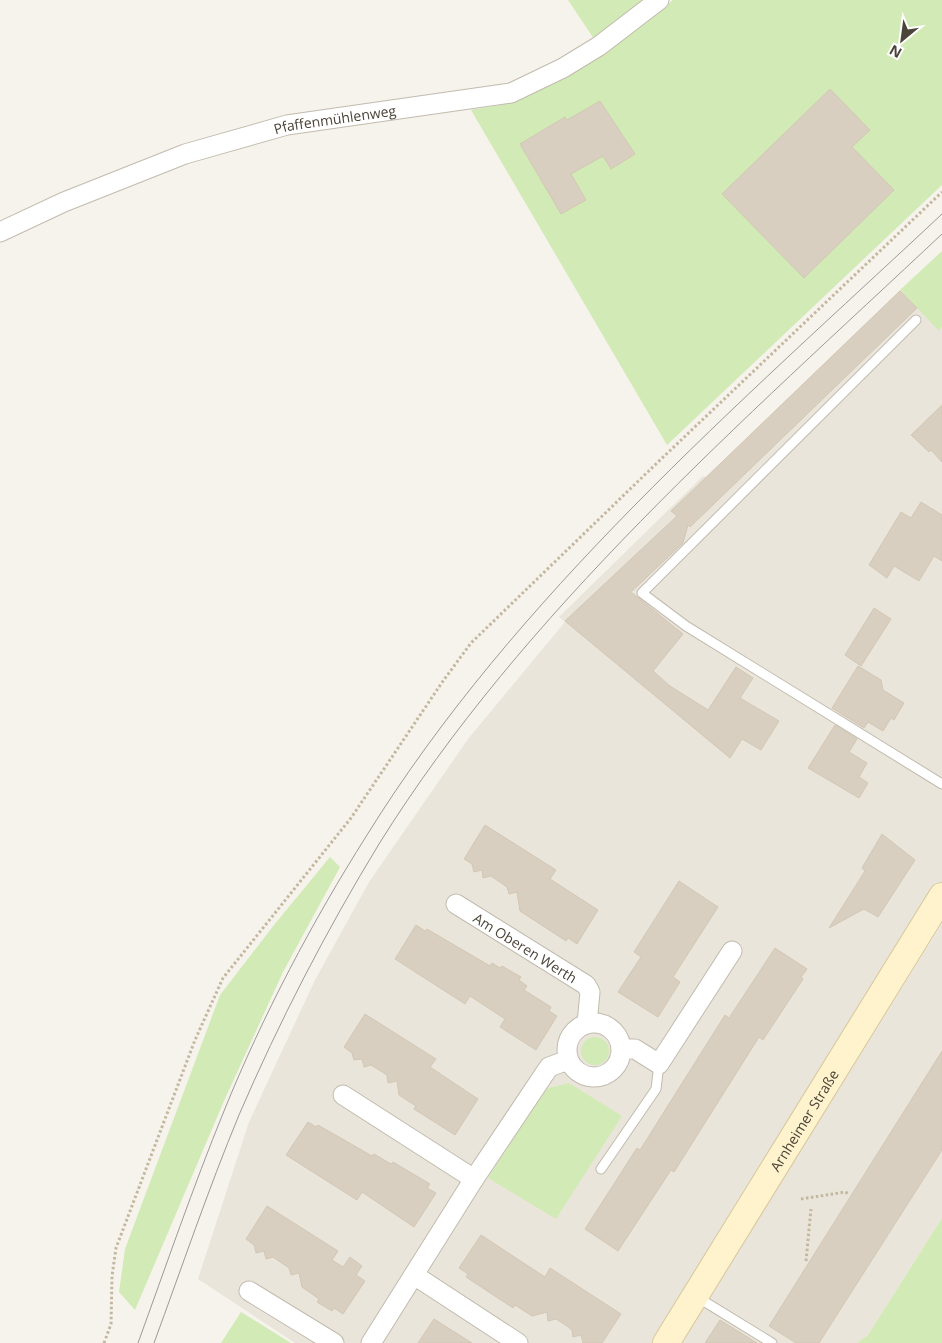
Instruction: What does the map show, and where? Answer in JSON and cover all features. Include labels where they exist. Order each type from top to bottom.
[{"type":"main road","name":"Arnheimer Straße","points":[[666,1343],[942,896]]},
{"type":"street","name":"Pfaffenmühlenweg","points":[[0,232],[64,202],[185,154],[287,125],[511,93],[563,68],[599,46],[659,0]]},
{"type":"street","name":"Am Oberen Werth","points":[[456,904],[586,985],[590,992],[587,1024]]},
{"type":"street","points":[[621,1048],[635,1049],[659,1064],[732,950]]},
{"type":"street","points":[[587,1024],[600,1024],[609,1028],[616,1034],[621,1048],[620,1061],[614,1069],[599,1078],[581,1074],[573,1068],[568,1060],[569,1040],[574,1032],[587,1024]]},
{"type":"street","points":[[371,1343],[474,1179],[549,1067],[568,1060]]},
{"type":"street","points":[[343,1095],[474,1179]]},
{"type":"street","points":[[414,1275],[518,1343]]},
{"type":"street","points":[[249,1291],[334,1343]]},
{"type":"lane","points":[[916,320],[642,593],[686,626],[942,784]]},
{"type":"lane","points":[[601,1169],[656,1089],[659,1064]]},
{"type":"lane","points":[[695,1296],[772,1343]]},
{"type":"path","points":[[104,1343],[111,1324],[112,1276],[116,1248],[195,1040],[223,978],[352,818],[471,643],[942,192]]},
{"type":"path","points":[[801,1199],[845,1192],[849,1194]]},
{"type":"path","points":[[806,1261],[811,1209]]},
{"type":"shaded area","points":[[900,290],[939,330],[942,327],[942,883],[655,1343],[295,1343],[198,1279],[249,1122],[315,980],[369,882],[468,739],[565,622],[559,617],[703,476],[706,477]]},
{"type":"shaded area","points":[[942,924],[942,1218],[868,1335],[857,1343],[680,1343]]},
{"type":"green space","points":[[568,0],[642,0],[594,39]]},
{"type":"green space","points":[[673,0],[942,0],[942,185],[667,445],[471,110],[516,101],[558,81],[617,43]]},
{"type":"green space","points":[[942,251],[942,327],[939,331],[900,290]]},
{"type":"green space","points":[[330,857],[340,867],[283,972],[224,1101],[135,1310],[119,1292],[125,1249],[220,995]]},
{"type":"green space","points":[[595,1037],[605,1041],[609,1051],[605,1061],[595,1065],[585,1061],[581,1051],[585,1041]]},
{"type":"green space","points":[[569,1083],[622,1116],[556,1219],[488,1178],[545,1089]]},
{"type":"green space","points":[[942,1218],[942,1343],[857,1343],[868,1335]]},
{"type":"green space","points":[[241,1312],[291,1343],[221,1343]]},
{"type":"building","points":[[830,89],[870,130],[852,147],[894,190],[804,278],[722,194]]},
{"type":"building","points":[[600,101],[635,154],[611,169],[603,156],[571,174],[586,200],[561,214],[520,144],[565,117],[567,120]]},
{"type":"building","points":[[900,291],[917,308],[690,527],[688,525],[683,543],[631,592],[683,634],[653,671],[670,686],[708,710],[736,667],[753,678],[740,698],[779,721],[761,750],[742,739],[730,758],[565,621],[677,516],[671,511]]},
{"type":"building","points":[[942,405],[942,462],[931,450],[929,452],[911,435]]},
{"type":"building","points":[[921,502],[942,515],[942,561],[934,556],[919,581],[894,566],[887,578],[869,565],[901,512],[911,518]]},
{"type":"building","points":[[874,608],[891,619],[861,666],[845,655]]},
{"type":"building","points":[[858,666],[881,680],[883,690],[904,703],[894,720],[891,718],[883,731],[868,722],[864,728],[832,708]]},
{"type":"building","points":[[835,725],[857,739],[849,752],[867,763],[859,777],[868,783],[859,798],[808,768]]},
{"type":"building","points":[[485,825],[556,870],[550,879],[598,910],[577,944],[568,938],[566,941],[520,911],[517,892],[509,894],[507,887],[491,876],[483,878],[482,870],[474,872],[472,864],[464,859]]},
{"type":"building","points":[[882,834],[915,860],[878,917],[864,909],[829,928],[865,871],[862,868]]},
{"type":"building","points":[[679,881],[718,907],[673,977],[680,982],[658,1017],[618,992],[641,957],[634,952]]},
{"type":"building","points":[[416,925],[425,931],[427,929],[490,966],[492,963],[500,968],[502,966],[521,977],[519,980],[527,986],[524,990],[551,1007],[549,1011],[557,1016],[536,1050],[500,1027],[505,1019],[470,996],[465,1004],[395,959]]},
{"type":"building","points":[[775,948],[807,969],[801,977],[803,979],[763,1040],[759,1037],[674,1172],[671,1170],[618,1251],[585,1229],[637,1148],[640,1150],[725,1015],[729,1018]]},
{"type":"building","points":[[365,1014],[436,1059],[430,1067],[478,1099],[455,1135],[414,1109],[416,1106],[399,1095],[397,1081],[388,1083],[387,1075],[371,1065],[364,1067],[362,1059],[354,1060],[352,1053],[344,1047]]},
{"type":"building","points":[[942,1051],[942,1150],[819,1343],[796,1343],[769,1326]]},
{"type":"building","points":[[308,1122],[316,1127],[318,1125],[372,1156],[374,1154],[391,1164],[393,1162],[430,1184],[427,1188],[436,1193],[414,1227],[362,1192],[357,1200],[286,1155]]},
{"type":"building","points":[[267,1206],[338,1251],[332,1260],[343,1267],[350,1257],[362,1266],[356,1275],[365,1281],[343,1314],[334,1308],[332,1311],[317,1302],[319,1299],[302,1287],[299,1273],[291,1275],[289,1268],[273,1257],[266,1259],[264,1251],[256,1253],[254,1245],[246,1239]]},
{"type":"building","points":[[481,1235],[545,1277],[550,1268],[621,1314],[602,1343],[583,1343],[581,1335],[573,1337],[572,1330],[564,1324],[556,1319],[548,1321],[547,1312],[532,1316],[515,1305],[513,1308],[466,1277],[468,1274],[459,1268]]},
{"type":"building","points":[[434,1319],[472,1343],[418,1343]]},
{"type":"building","points":[[720,1320],[757,1343],[705,1343]]},
{"type":"tram line","points":[[138,1343],[213,1140],[239,1075],[272,1004],[327,901],[367,835],[426,747],[491,664],[561,583],[634,506],[710,431],[942,214]]},
{"type":"tram line","points":[[154,1343],[239,1115],[287,1011],[359,877],[379,844],[437,759],[500,677],[568,598],[640,522],[790,375],[942,234]]}]
